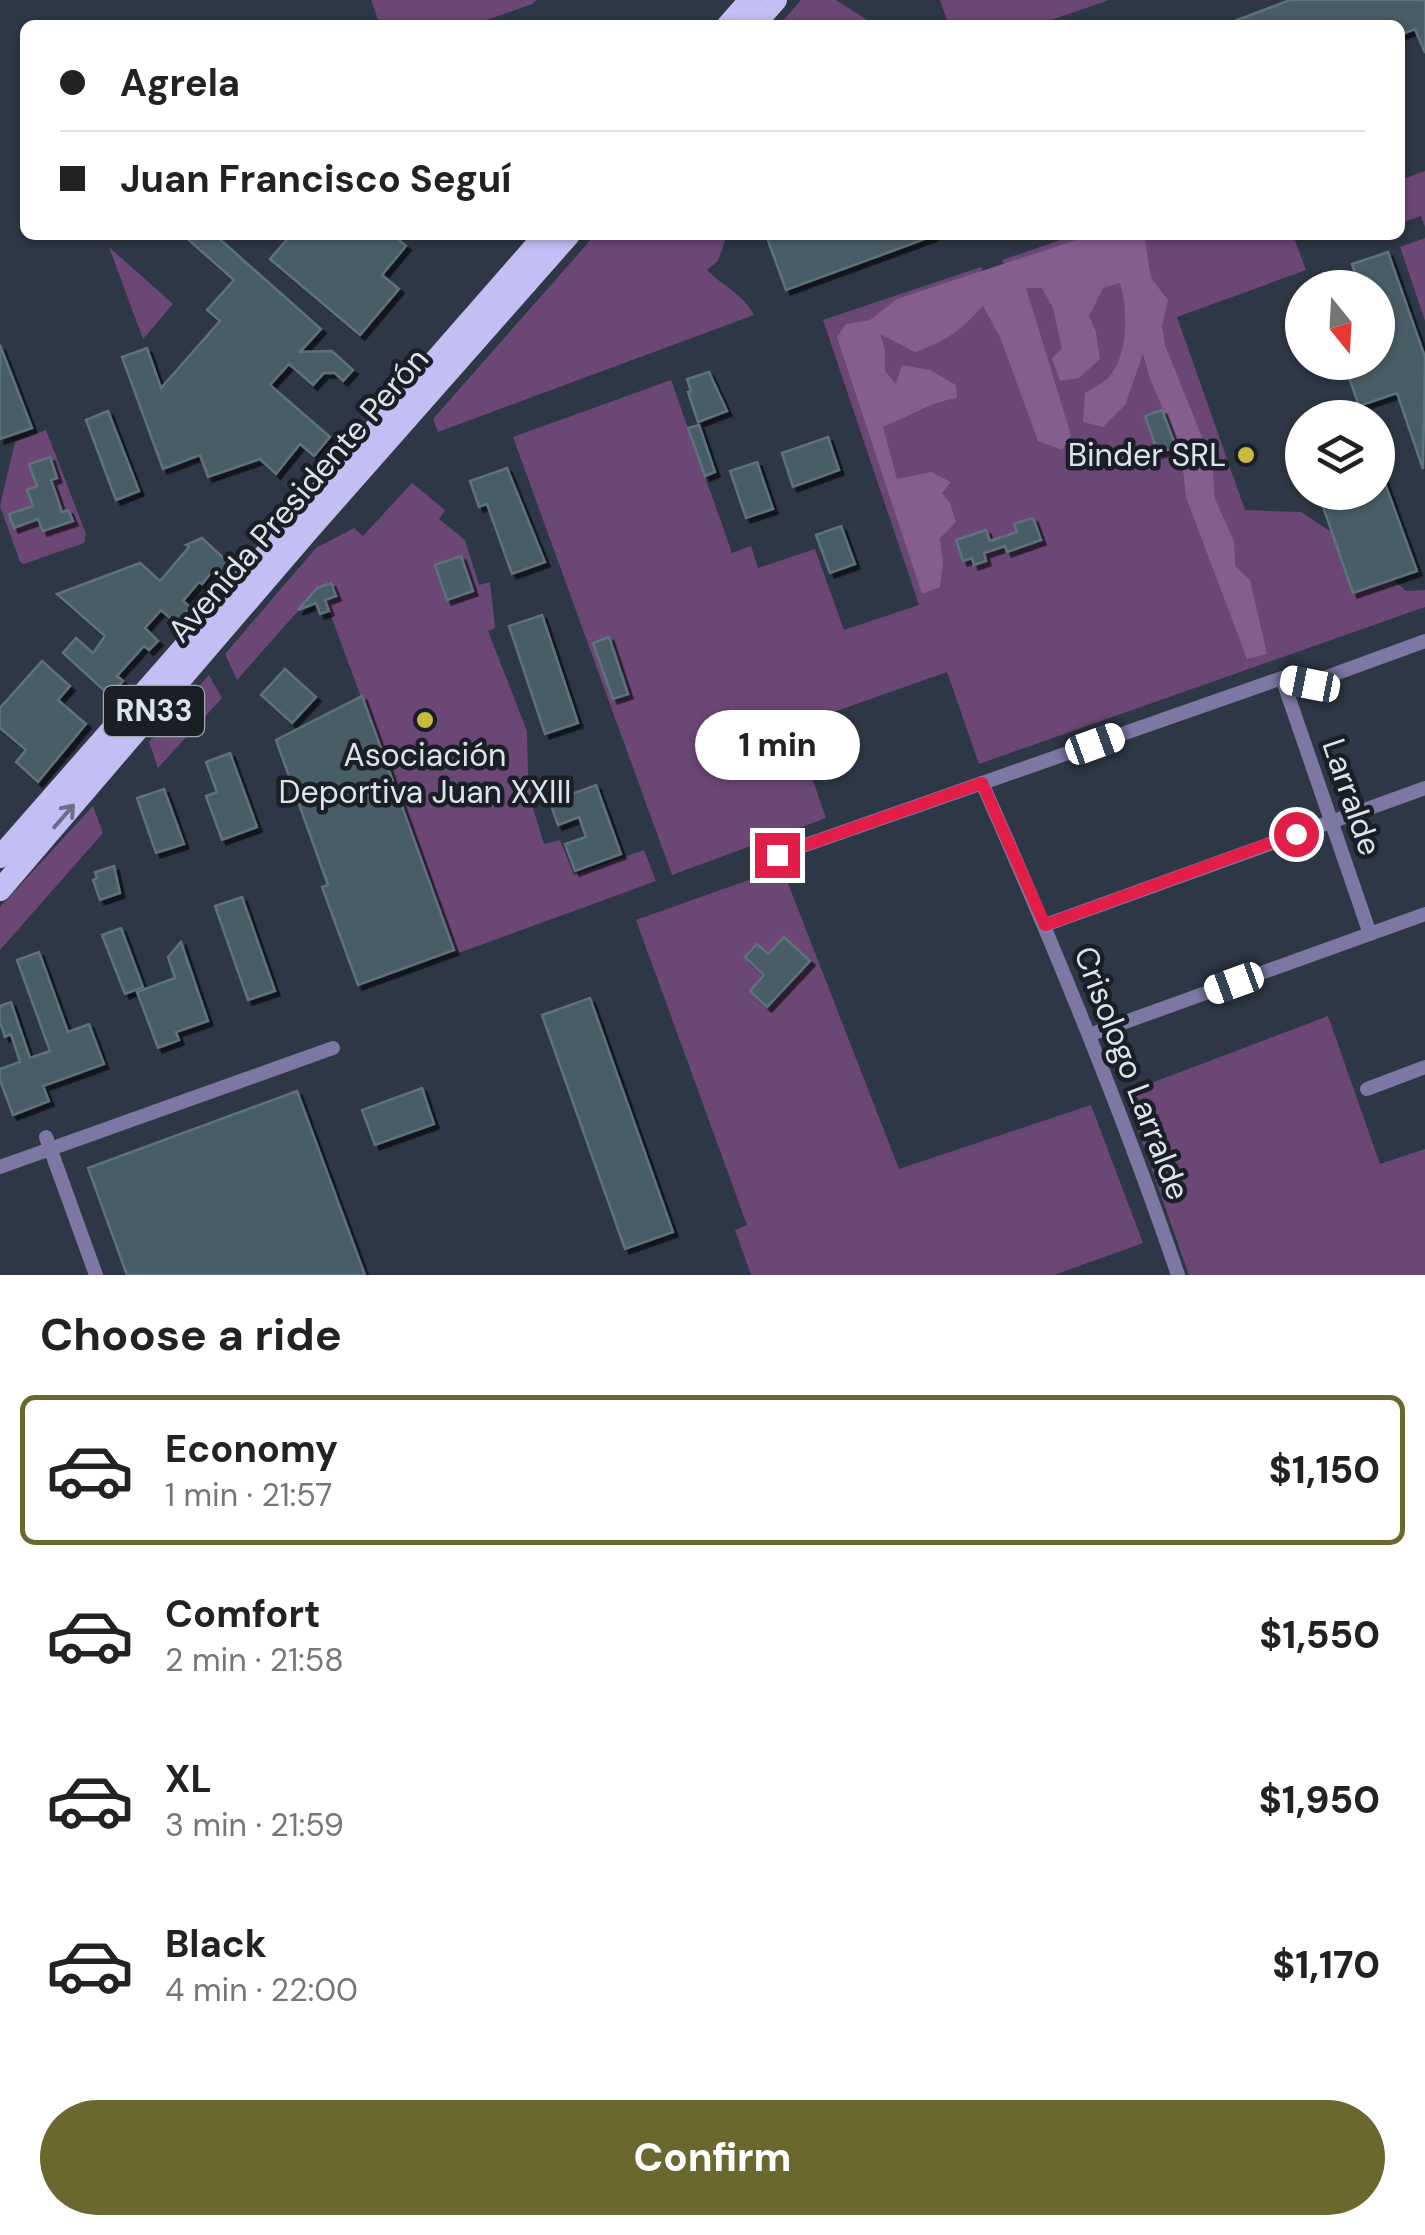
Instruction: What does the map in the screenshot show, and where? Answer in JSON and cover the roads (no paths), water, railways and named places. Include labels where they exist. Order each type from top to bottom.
[{"type":"main road","points":[[732,20],[750,0]]},
{"type":"main road","points":[[758,20],[776,0]]},
{"type":"main road","name":"Avenida Presidente Perón","points":[[0,857],[540,240]]},
{"type":"main road","name":"Avenida Presidente Perón","points":[[0,890],[565,240]]},
{"type":"street","points":[[777,855],[1282,678],[1310,684],[1425,641]]},
{"type":"street","name":"Larralde","points":[[1282,678],[1370,934]]},
{"type":"street","name":"Crisologo Larralde","points":[[982,783],[1089,1035],[1178,1275]]},
{"type":"street","points":[[1045,925],[1425,788]]},
{"type":"street","points":[[1089,1035],[1425,914]]},
{"type":"street","points":[[0,1156],[49,1144],[333,1048]]},
{"type":"street","points":[[1367,1089],[1425,1067]]},
{"type":"street","points":[[0,1167],[49,1144]]},
{"type":"street","points":[[49,1144],[96,1275]]},
{"type":"place","name":"Binder SRL","points":[[1246,455]]},
{"type":"place","name":"Asociación Deportiva Juan XXIII","points":[[425,720]]}]
